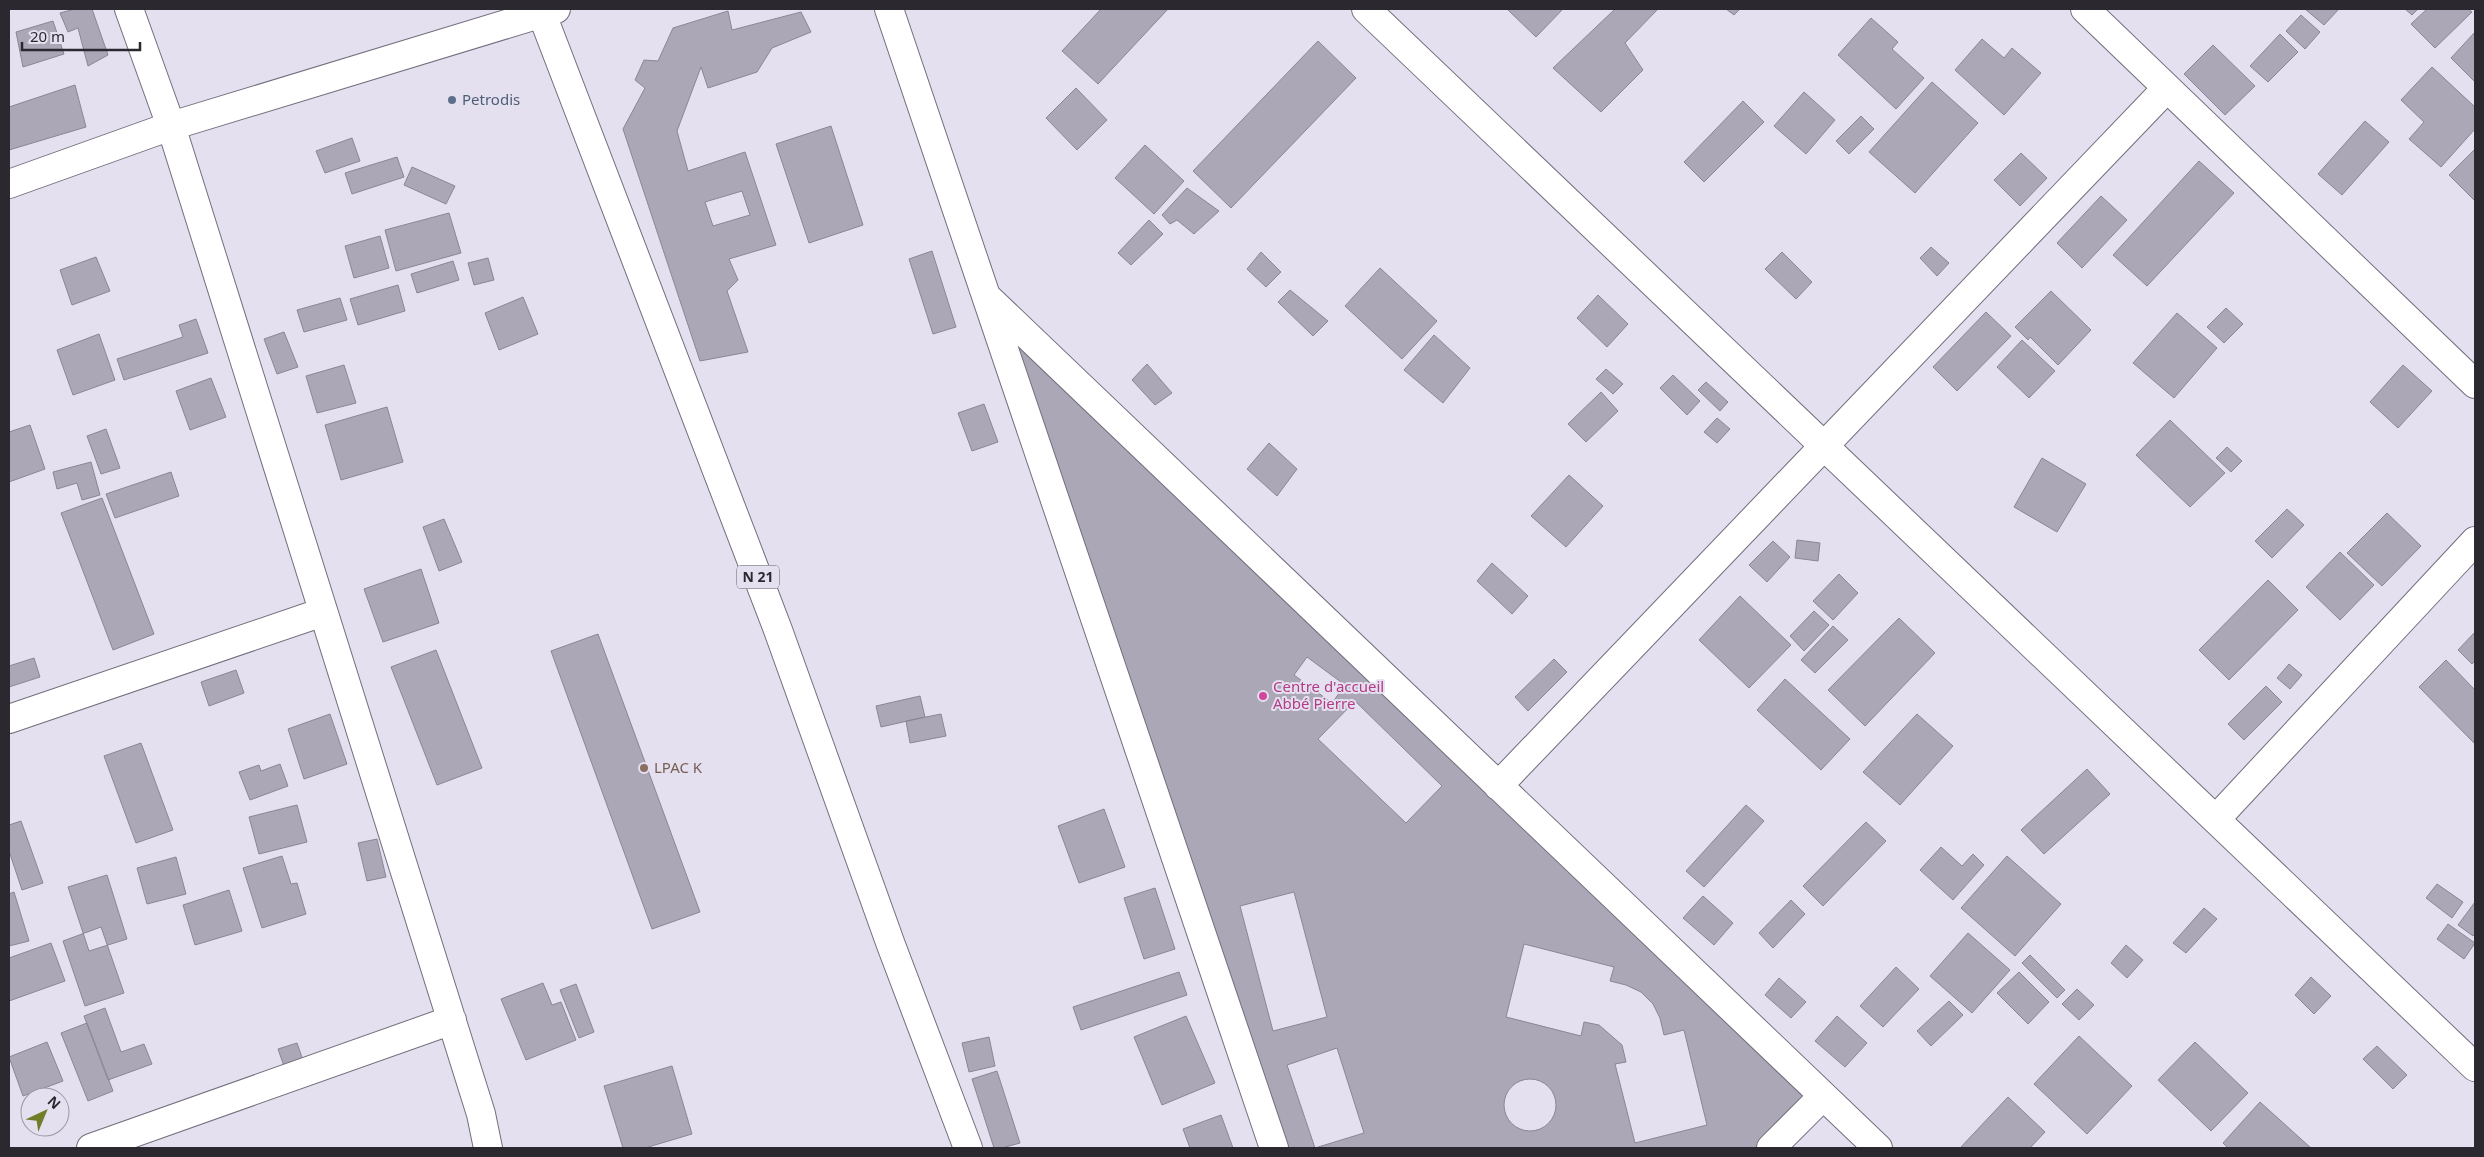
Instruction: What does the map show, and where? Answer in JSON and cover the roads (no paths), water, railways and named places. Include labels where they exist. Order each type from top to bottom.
[{"type":"street","points":[[129,9],[171,126],[452,1020],[481,1114],[488,1148]]},
{"type":"street","points":[[889,9],[1274,1148]]},
{"type":"street","points":[[1366,9],[2475,1068]]},
{"type":"street","points":[[2085,9],[2475,384]]},
{"type":"street","points":[[9,184],[171,126],[546,10]]},
{"type":"street","name":"N 21","points":[[546,10],[778,630],[888,936],[968,1148]]},
{"type":"street","points":[[1498,786],[2167,88]]},
{"type":"street","points":[[986,296],[1878,1148]]},
{"type":"street","points":[[2216,819],[2475,541]]},
{"type":"street","points":[[9,719],[323,612]]},
{"type":"street","points":[[91,1148],[452,1020]]},
{"type":"street","points":[[1771,1148],[1823,1096]]},
{"type":"place","name":"Petrodis","points":[[452,100]]},
{"type":"place","name":"Centre d'accueil Abbé Pierre","points":[[1263,696]]},
{"type":"place","name":"LPAC K","points":[[644,768]]}]
